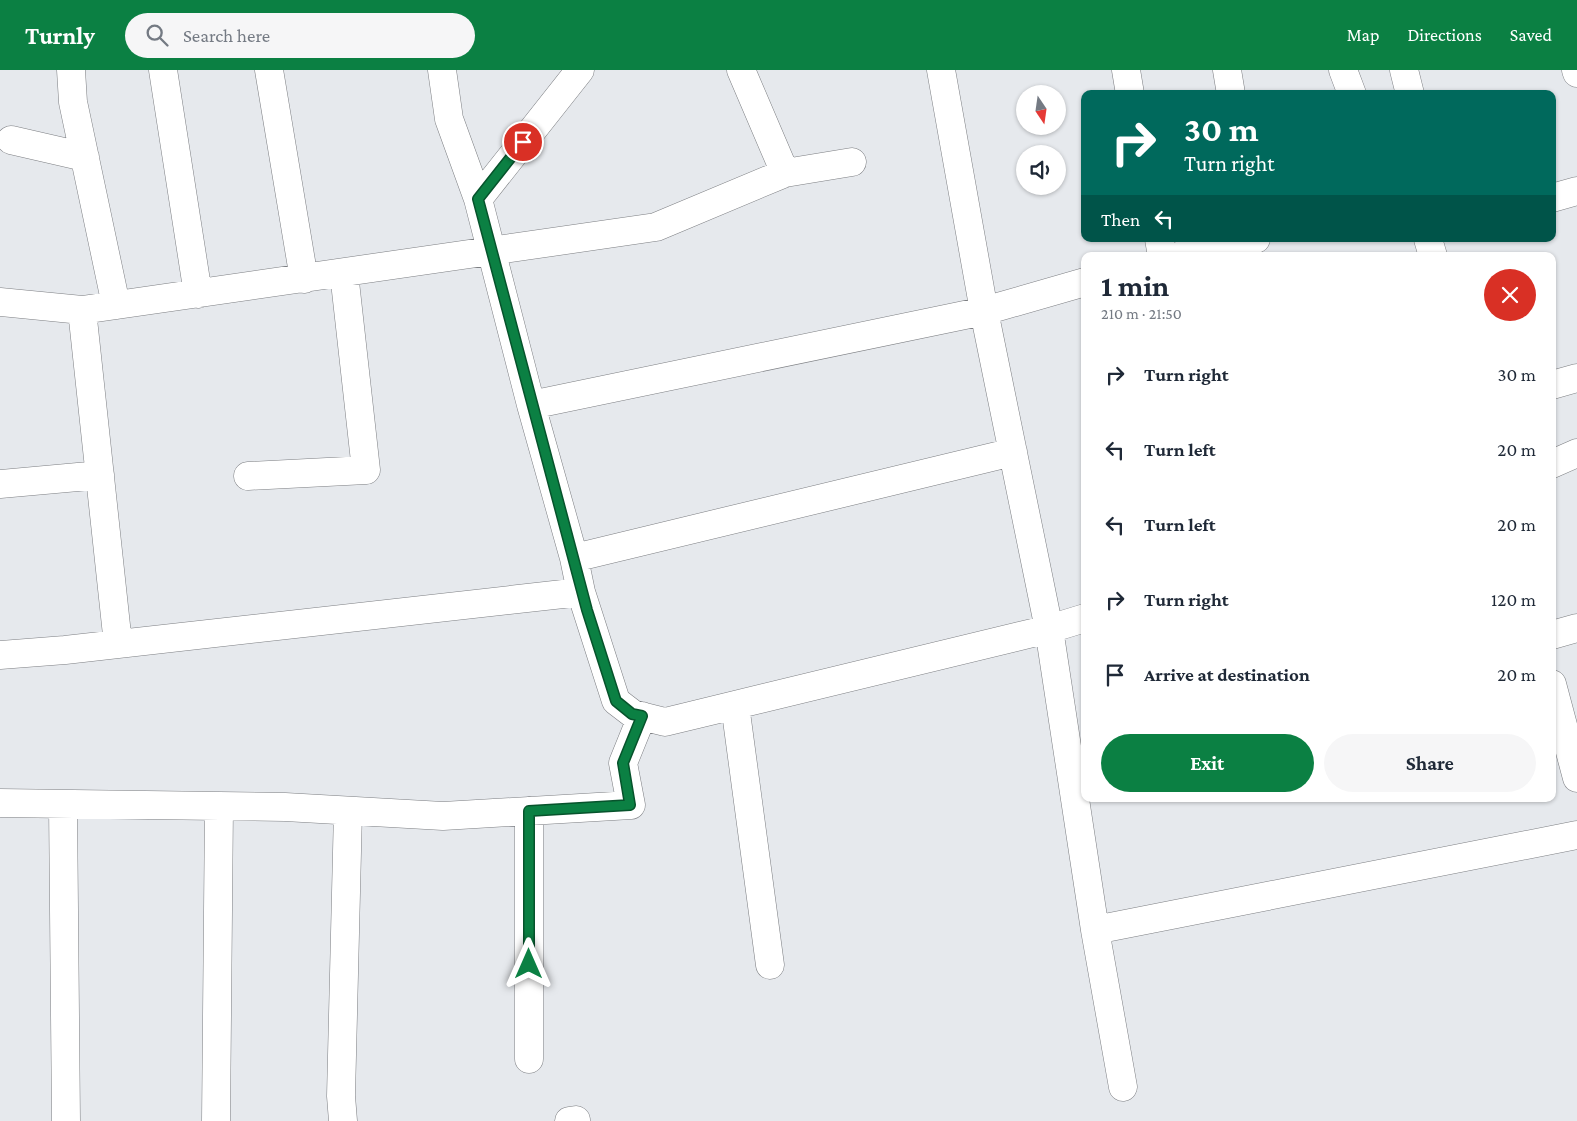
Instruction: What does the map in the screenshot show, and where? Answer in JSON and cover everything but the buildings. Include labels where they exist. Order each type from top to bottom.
[{"type":"street","points":[[71,70],[73,102],[116,305]]},
{"type":"street","points":[[163,70],[198,294]]},
{"type":"street","points":[[269,70],[304,279]]},
{"type":"street","points":[[442,70],[449,119],[478,199],[531,405],[574,558],[581,592],[616,701],[632,714],[665,722],[1049,629],[1081,619]]},
{"type":"street","points":[[478,199],[580,70]]},
{"type":"street","points":[[741,70],[785,173]]},
{"type":"street","points":[[941,70],[984,311],[1049,629],[1095,930],[1123,1087]]},
{"type":"street","points":[[1126,70],[1129,90]]},
{"type":"street","points":[[1226,70],[1230,90]]},
{"type":"street","points":[[1343,70],[1350,90]]},
{"type":"street","points":[[1404,70],[1409,90]]},
{"type":"street","points":[[11,140],[85,156]]},
{"type":"street","points":[[0,302],[82,310],[656,227],[785,173],[852,162]]},
{"type":"street","points":[[1556,197],[1577,191]]},
{"type":"street","points":[[1196,252],[1242,242]]},
{"type":"street","points":[[248,476],[366,470],[344,273]]},
{"type":"street","points":[[531,405],[984,311],[1081,283]]},
{"type":"street","points":[[82,310],[118,644]]},
{"type":"street","points":[[1556,384],[1577,378]]},
{"type":"street","points":[[574,558],[1013,452]]},
{"type":"street","points":[[1556,462],[1577,453]]},
{"type":"street","points":[[0,484],[100,475]]},
{"type":"street","points":[[0,655],[118,644],[581,592]]},
{"type":"street","points":[[1556,634],[1577,628]]},
{"type":"street","points":[[1556,699],[1577,778]]},
{"type":"street","points":[[735,705],[770,965]]},
{"type":"street","points":[[0,803],[285,807],[443,816],[630,805],[623,763],[642,716]]},
{"type":"street","points":[[64,804],[66,1121]]},
{"type":"street","points":[[216,1121],[219,806]]},
{"type":"street","points":[[343,1121],[341,1086],[348,811]]},
{"type":"street","points":[[529,811],[529,1059]]},
{"type":"street","points":[[1095,930],[1577,834]]},
{"type":"street","points":[[569,1121],[576,1121]]},
{"type":"route","points":[[523,142],[478,199],[526,386],[574,558],[581,592],[616,701],[632,714],[642,716],[623,763],[630,805],[529,811],[529,964]]}]
